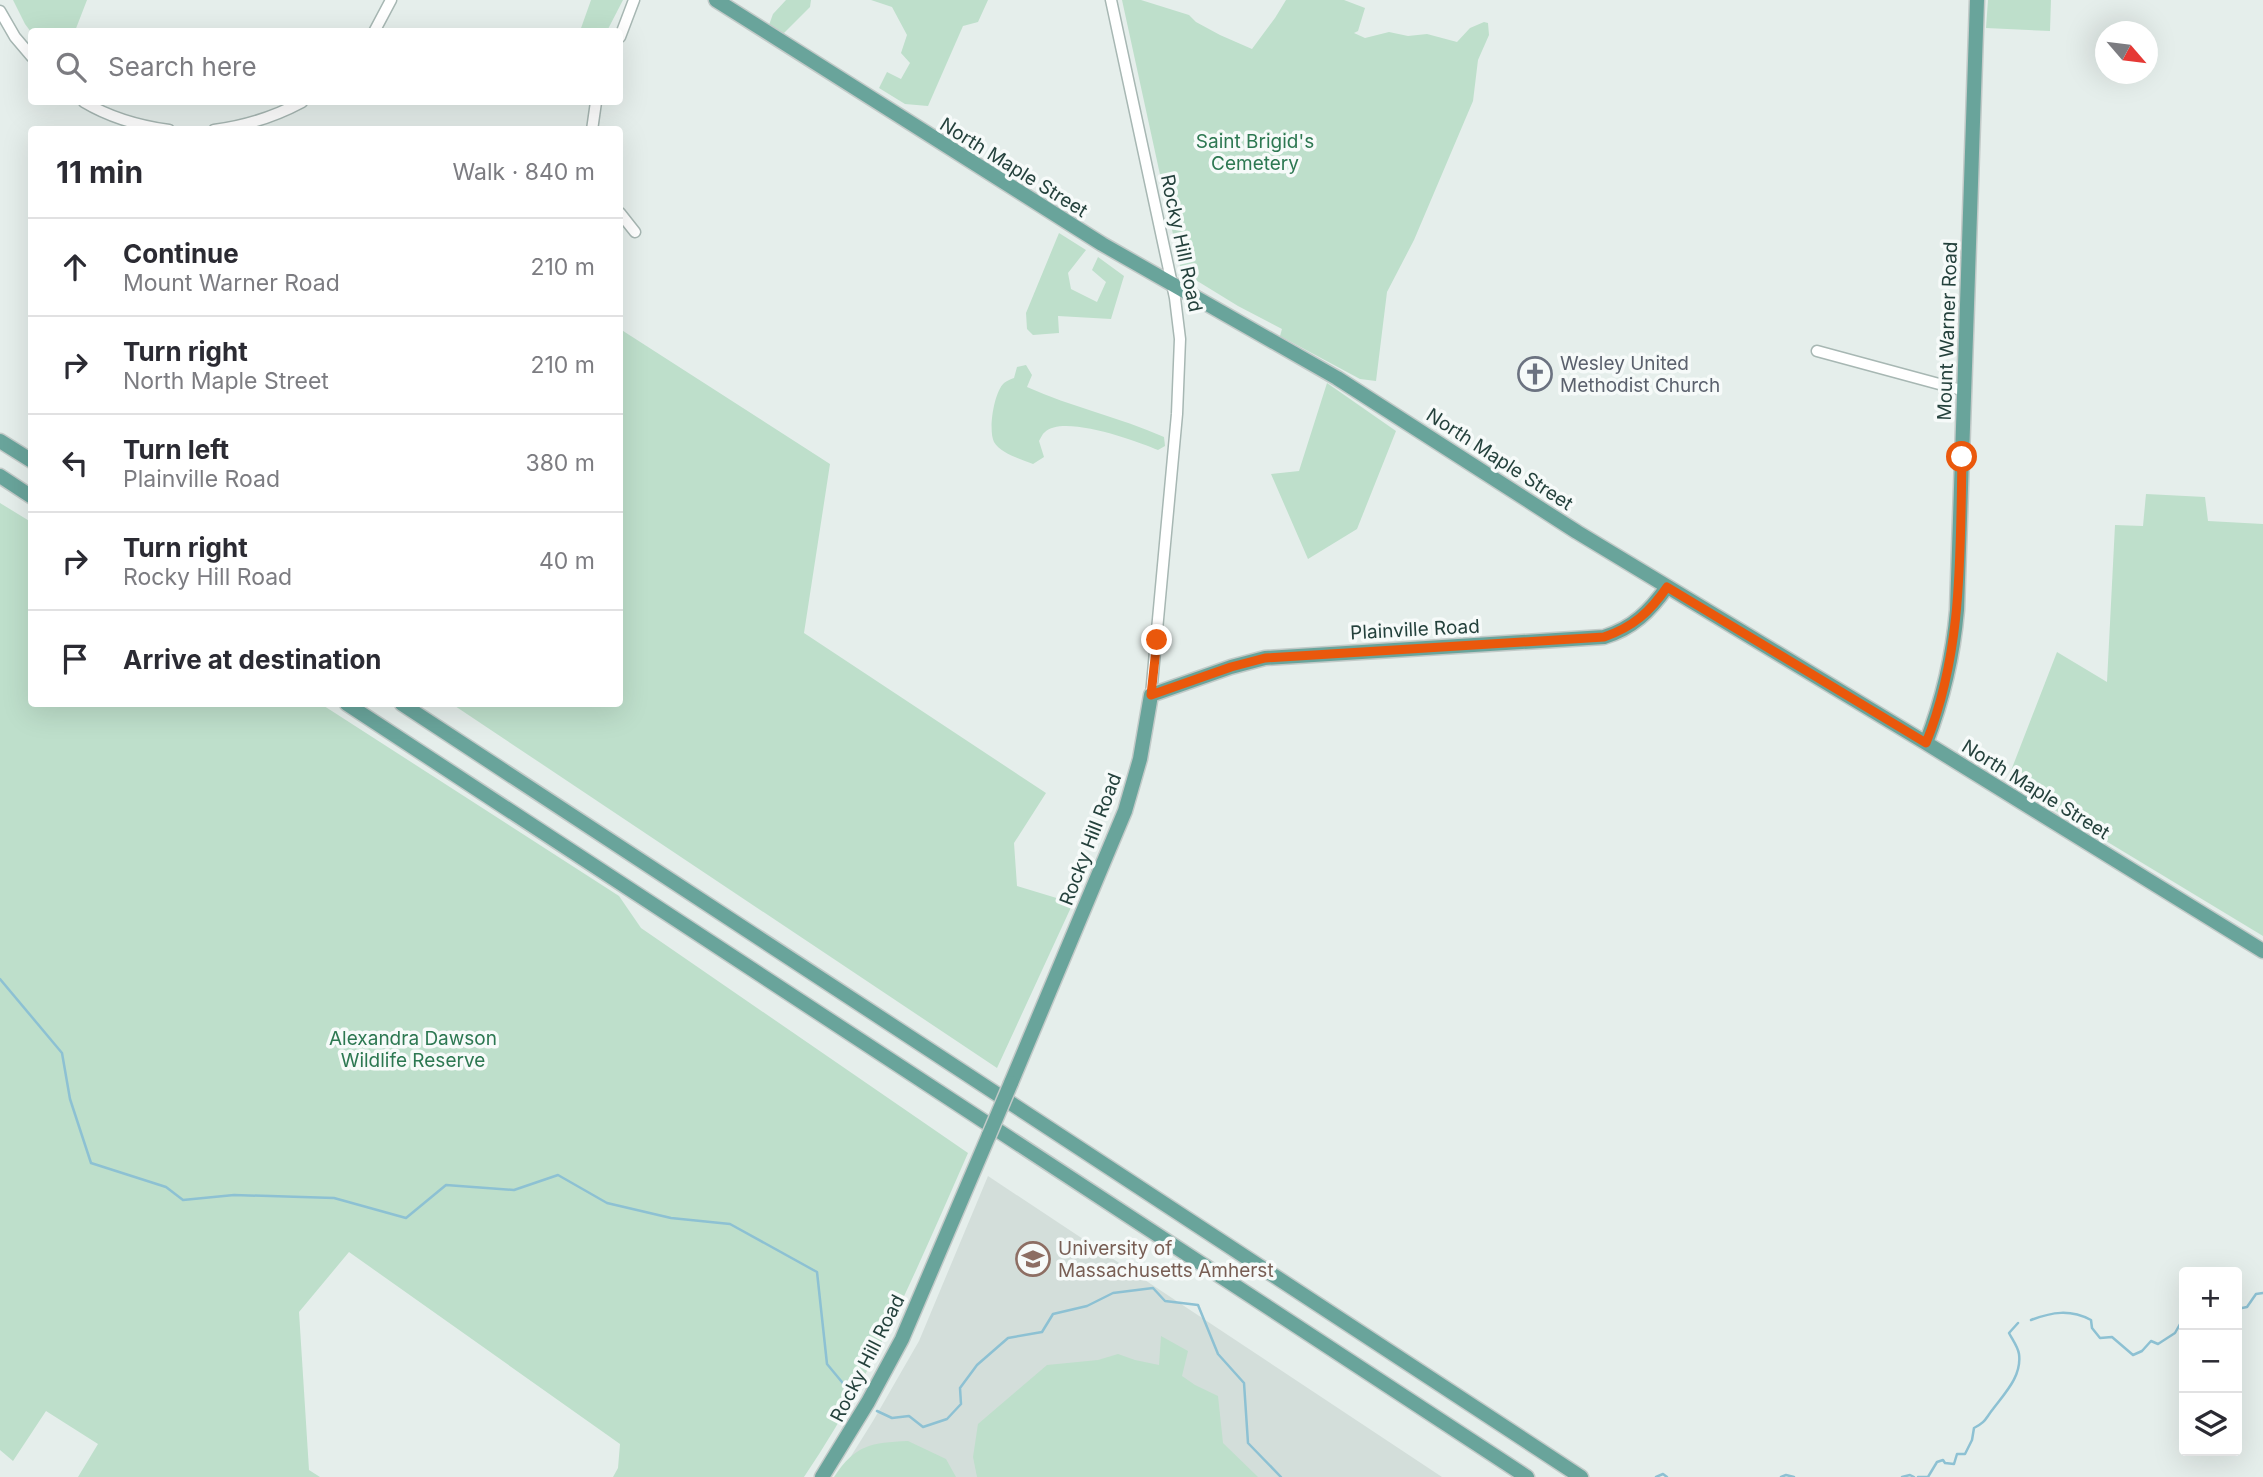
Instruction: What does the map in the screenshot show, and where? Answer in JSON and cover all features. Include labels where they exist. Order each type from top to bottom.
[{"type":"main road","name":"North Maple Street","points":[[716,0],[1018,192],[1173,285],[1325,371],[1533,505],[2263,951]]},
{"type":"main road","name":"Mount Warner Road","points":[[1926,743],[1944,692],[1954,636],[1965,391],[1977,0]]},
{"type":"main road","points":[[0,441],[28,458]]},
{"type":"main road","points":[[0,476],[28,494]]},
{"type":"main road","name":"Plainville Road","points":[[1151,695],[1265,658],[1604,637],[1619,632],[1643,617],[1667,587]]},
{"type":"main road","name":"Rocky Hill Road","points":[[822,1477],[868,1402],[902,1339],[1011,1083],[1125,811],[1140,759],[1151,695]]},
{"type":"main road","points":[[352,707],[1527,1477]]},
{"type":"main road","points":[[407,707],[1581,1477]]},
{"type":"street","points":[[376,28],[391,0]]},
{"type":"street","points":[[623,29],[634,0]]},
{"type":"street","name":"Rocky Hill Road","points":[[1111,0],[1173,285],[1179,326],[1176,424],[1151,695]]},
{"type":"street","points":[[0,11],[15,37],[28,52]]},
{"type":"street","points":[[90,105],[114,117],[148,126]]},
{"type":"street","points":[[233,126],[261,120],[295,105]]},
{"type":"street","points":[[593,126],[596,105]]},
{"type":"street","points":[[623,217],[635,232]]},
{"type":"street","points":[[1817,351],[1965,391]]},
{"type":"shaded area","name":"University of Massachusetts Amherst","points":[[988,1176],[1442,1477],[838,1477],[919,1341]]},
{"type":"green space","points":[[13,0],[87,0],[76,28],[28,28]]},
{"type":"green space","points":[[591,0],[623,0],[609,28],[581,28]]},
{"type":"green space","points":[[786,0],[811,0],[810,7],[783,34],[769,25],[773,14]]},
{"type":"green space","points":[[871,0],[988,0],[978,22],[963,26],[928,106],[905,104],[879,88],[887,72],[901,79],[910,63],[901,53],[907,35],[892,7]]},
{"type":"green space","name":"Saint Brigid's Cemetery","points":[[1122,0],[1141,0],[1189,15],[1220,35],[1252,49],[1286,0],[1344,0],[1365,8],[1358,31],[1354,33],[1365,38],[1389,32],[1408,36],[1427,34],[1457,42],[1470,28],[1488,23],[1489,35],[1478,60],[1473,101],[1414,240],[1387,292],[1376,381],[1360,379],[1280,336],[1282,329],[1181,271]]},
{"type":"green space","points":[[1988,0],[2051,0],[2050,31],[1986,28]]},
{"type":"green space","points":[[1059,233],[1086,250],[1068,273],[1071,289],[1097,302],[1106,282],[1092,270],[1098,257],[1124,276],[1111,319],[1058,316],[1059,333],[1033,335],[1027,329],[1026,313]]},
{"type":"green space","points":[[623,331],[830,464],[804,633],[1046,793],[1014,843],[1017,886],[1073,903],[997,1068],[456,707],[623,707]]},
{"type":"green space","points":[[1026,365],[1032,375],[1027,387],[1164,437],[1165,446],[1158,450],[1100,431],[1067,426],[1054,427],[1044,433],[1039,441],[1044,457],[1033,464],[1006,453],[997,446],[992,436],[995,402],[1000,388],[1014,378],[1017,367]]},
{"type":"green space","points":[[1327,383],[1396,431],[1357,529],[1308,559],[1271,474],[1299,471]]},
{"type":"green space","points":[[2146,494],[2205,497],[2208,521],[2263,524],[2263,936],[2007,781],[2057,652],[2107,682],[2115,525],[2143,526]]},
{"type":"green space","name":"Alexandra Dawson Wildlife Reserve","points":[[0,503],[28,520],[28,707],[326,707],[619,896],[641,928],[968,1153],[913,1278],[873,1360],[804,1477],[613,1477],[618,1468],[620,1444],[349,1252],[299,1312],[309,1470],[320,1477],[78,1477],[98,1444],[46,1411],[13,1461],[0,1450]]},
{"type":"green space","points":[[1161,1336],[1188,1351],[1182,1376],[1218,1396],[1223,1443],[1258,1477],[977,1477],[973,1457],[978,1424],[1047,1365],[1098,1360],[1118,1354],[1159,1365]]},
{"type":"green space","points":[[908,1441],[946,1459],[956,1477],[834,1477],[850,1458],[865,1447]]},
{"type":"waterway","points":[[0,979],[62,1053],[70,1099],[91,1163],[166,1187],[183,1200],[234,1195],[334,1198],[406,1218],[446,1185],[514,1190],[558,1175],[607,1203],[671,1218],[730,1224],[817,1272],[827,1364],[856,1399]]},
{"type":"waterway","points":[[877,1411],[892,1418],[909,1416],[923,1427],[947,1419],[961,1404],[960,1388],[977,1365],[1008,1338],[1042,1332],[1053,1314],[1087,1306],[1113,1293],[1153,1288],[1165,1301],[1198,1305],[1218,1354],[1244,1383],[1248,1443],[1281,1477]]},
{"type":"waterway","points":[[2242,1308],[2247,1307],[2256,1294],[2263,1293]]},
{"type":"waterway","points":[[2031,1320],[2046,1315],[2076,1314],[2091,1320],[2092,1328],[2100,1338],[2112,1337],[2133,1355],[2142,1351],[2151,1341],[2158,1344],[2175,1333],[2179,1326]]},
{"type":"waterway","points":[[1918,1477],[1928,1477],[1937,1462],[1943,1460],[1945,1463],[1954,1464],[1957,1454],[1965,1454],[1974,1428],[1985,1420],[2012,1384],[2018,1370],[2019,1354],[2009,1333],[2018,1323]]},
{"type":"waterway","points":[[1656,1477],[1663,1474],[1667,1477]]},
{"type":"waterway","points":[[1781,1477],[1794,1477]]},
{"type":"waterway","points":[[1902,1477],[1914,1477]]},
{"type":"place","name":"Wesley United Methodist Church","points":[[1535,374]]},
{"type":"place","name":"University of Massachusetts Amherst","points":[[1033,1259]]},
{"type":"route","points":[[1157,640],[1151,695],[1265,658],[1604,637],[1619,632],[1643,617],[1667,587],[1926,743],[1944,692],[1956,625],[1962,457]]}]
